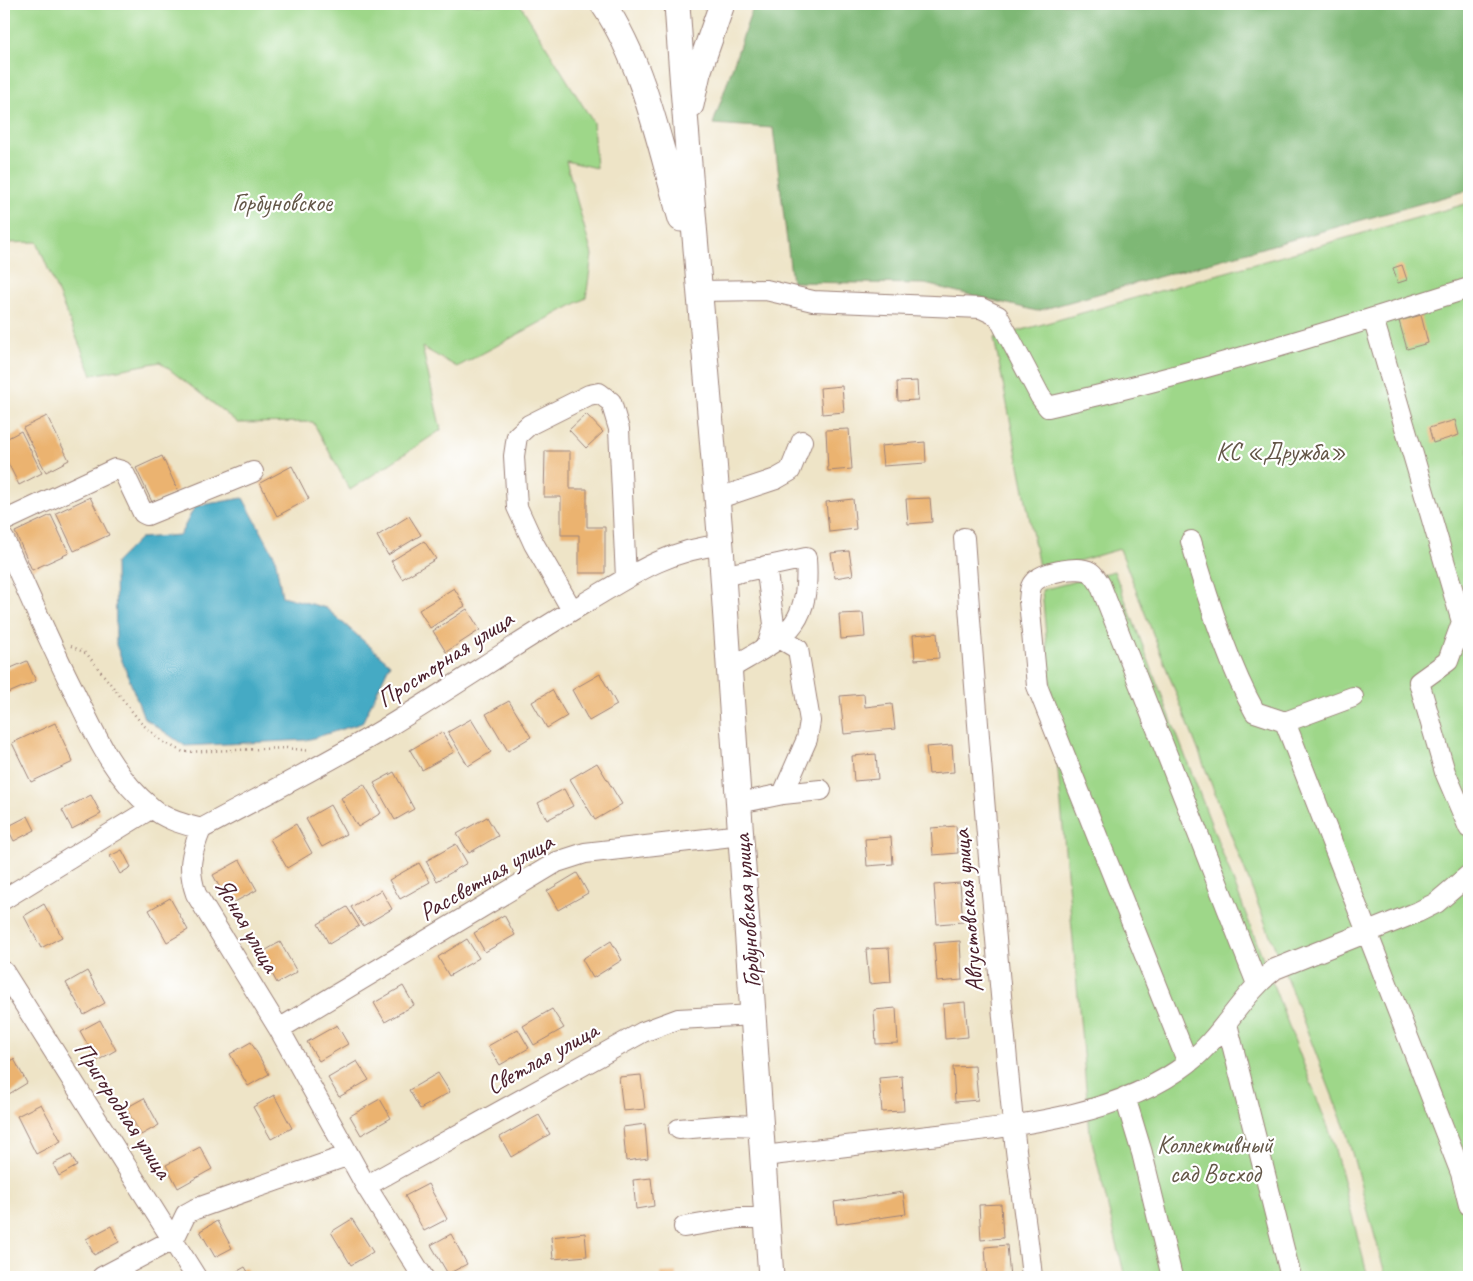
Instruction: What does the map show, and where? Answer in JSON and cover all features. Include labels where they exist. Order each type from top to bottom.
[{"type":"main road","points":[[603,4],[615,22],[642,84],[697,281]]},
{"type":"main road","points":[[677,4],[697,281]]},
{"type":"main road","points":[[687,155],[691,105],[698,73],[722,4]]},
{"type":"main road","name":"Горбуновская улица","points":[[697,281],[720,546],[755,1015],[771,1277]]},
{"type":"street","points":[[697,281],[766,290],[813,301],[981,308],[998,316],[1040,396],[1048,407],[1128,389],[1373,318],[1469,288]]},
{"type":"street","points":[[1373,318],[1462,622],[1448,661],[1419,682],[1444,772],[1469,828]]},
{"type":"street","points":[[572,610],[534,544],[517,508],[514,456],[517,436],[529,425],[589,395],[599,393],[611,402],[619,429],[626,578]]},
{"type":"street","points":[[716,499],[776,479],[790,471],[802,441]]},
{"type":"street","points":[[4,522],[115,469],[122,471],[125,475],[143,513],[147,515],[253,472]]},
{"type":"street","name":"Августовская улица","points":[[964,538],[977,712],[1014,1126],[1032,1277]]},
{"type":"street","points":[[4,539],[45,633],[104,753],[127,784],[152,808],[165,817],[201,829]]},
{"type":"street","points":[[1191,541],[1201,578],[1247,698],[1255,712],[1285,722],[1354,697]]},
{"type":"street","name":"Просторная улица","points":[[201,829],[384,729],[626,578],[673,554],[698,547],[720,546]]},
{"type":"street","points":[[722,576],[806,558],[808,584],[803,608],[792,628],[774,643],[729,670]]},
{"type":"street","points":[[766,566],[774,624],[774,643]]},
{"type":"street","points":[[1188,1063],[1037,686],[1029,601],[1030,588],[1034,581],[1065,570],[1080,568],[1092,572],[1100,584],[1258,984]]},
{"type":"street","points":[[774,643],[798,650],[810,721],[807,739],[782,794]]},
{"type":"street","points":[[1285,722],[1460,1173],[1469,1205]]},
{"type":"street","points":[[739,803],[782,794],[821,790]]},
{"type":"street","points":[[4,899],[152,808]]},
{"type":"street","name":"Ясная улица","points":[[201,829],[193,849],[190,872],[196,894],[279,1030],[366,1186],[423,1277]]},
{"type":"street","name":"Рассветная улица","points":[[279,1030],[557,862],[585,853],[741,834]]},
{"type":"street","points":[[764,1156],[1014,1126],[1093,1108],[1125,1097],[1172,1074],[1188,1063],[1227,1024],[1258,984],[1275,969],[1436,903],[1469,875]]},
{"type":"street","name":"Пригородная улица","points":[[4,972],[174,1239],[196,1277]]},
{"type":"street","name":"Светлая улица","points":[[366,1186],[643,1032],[678,1019],[755,1015]]},
{"type":"street","points":[[1227,1024],[1291,1277]]},
{"type":"street","points":[[1125,1097],[1142,1152],[1172,1277]]},
{"type":"street","points":[[679,1129],[729,1125],[762,1126]]},
{"type":"street","points":[[102,1277],[174,1239],[186,1214],[195,1209],[349,1155]]},
{"type":"street","points":[[684,1227],[738,1218],[767,1218]]},
{"type":"path","points":[[70,645],[87,654],[142,724],[162,741],[184,752],[287,748],[337,755]]},
{"type":"green space","name":"Горбуновское","points":[[4,4],[520,4],[593,122],[596,168],[566,161],[592,255],[586,298],[457,367],[422,347],[441,430],[350,490],[313,422],[238,423],[160,362],[92,375],[37,242],[4,243]]},
{"type":"green space","points":[[754,4],[1469,4],[1469,190],[1037,311],[925,284],[792,282],[773,128],[713,124]]},
{"type":"green space","name":"КС «Дружба»","points":[[1469,203],[1469,1277],[1386,1277],[1346,1131],[1120,549],[1040,572],[994,338]]},
{"type":"green space","name":"Коллективный сад Восход","points":[[1114,571],[1332,1138],[1368,1277],[1125,1277],[1090,1133],[1042,590]]},
{"type":"water","points":[[243,498],[275,557],[282,596],[326,608],[390,664],[362,723],[307,740],[185,746],[144,718],[116,645],[115,563],[140,538],[180,535],[195,506]]},
{"type":"building","points":[[1402,265],[1407,280],[1398,283],[1393,268]]},
{"type":"building","points":[[1421,315],[1428,343],[1407,349],[1399,321]]},
{"type":"building","points":[[917,381],[918,400],[898,401],[897,382]]},
{"type":"building","points":[[842,386],[844,412],[822,414],[820,388]]},
{"type":"building","points":[[586,414],[603,432],[586,448],[569,430]]},
{"type":"building","points":[[47,416],[69,460],[46,472],[23,428]]},
{"type":"building","points":[[1455,420],[1459,435],[1433,443],[1429,428]]},
{"type":"building","points":[[849,429],[852,469],[828,471],[826,430]]},
{"type":"building","points":[[21,431],[42,473],[19,485],[4,455],[4,440]]},
{"type":"building","points":[[925,442],[926,463],[883,466],[881,446]]},
{"type":"building","points":[[545,451],[570,451],[570,489],[587,489],[587,527],[605,527],[605,573],[579,573],[579,535],[561,535],[561,497],[544,497]]},
{"type":"building","points":[[162,456],[178,491],[152,502],[136,468]]},
{"type":"building","points":[[292,466],[309,499],[277,516],[260,483]]},
{"type":"building","points":[[90,497],[109,535],[74,551],[56,513]]},
{"type":"building","points":[[930,498],[932,522],[908,524],[906,499]]},
{"type":"building","points":[[853,499],[856,529],[829,532],[826,502]]},
{"type":"building","points":[[51,515],[69,553],[32,570],[15,532]]},
{"type":"building","points":[[409,516],[421,535],[388,555],[377,536]]},
{"type":"building","points":[[424,541],[436,559],[402,579],[391,561]]},
{"type":"building","points":[[849,551],[853,575],[835,578],[831,553]]},
{"type":"building","points":[[454,588],[465,606],[430,628],[419,610]]},
{"type":"building","points":[[467,609],[480,630],[446,652],[433,631]]},
{"type":"building","points":[[863,613],[865,637],[841,639],[839,614]]},
{"type":"building","points":[[937,633],[939,658],[915,660],[913,635]]},
{"type":"building","points":[[27,661],[36,681],[4,695],[4,671]]},
{"type":"building","points":[[600,674],[617,705],[589,721],[572,690]]},
{"type":"building","points":[[552,690],[567,716],[547,728],[532,702]]},
{"type":"building","points":[[864,694],[865,707],[892,704],[895,729],[844,734],[840,696]]},
{"type":"building","points":[[509,701],[531,737],[508,751],[486,714]]},
{"type":"building","points":[[471,719],[491,752],[468,766],[448,732]]},
{"type":"building","points":[[55,723],[73,762],[31,782],[12,743]]},
{"type":"building","points":[[442,732],[454,752],[422,770],[410,750]]},
{"type":"building","points":[[952,745],[954,772],[929,774],[926,747]]},
{"type":"building","points":[[876,754],[878,779],[854,781],[852,756]]},
{"type":"building","points":[[597,763],[622,804],[595,820],[570,779]]},
{"type":"building","points":[[394,772],[414,809],[395,820],[374,783]]},
{"type":"building","points":[[364,784],[381,813],[358,827],[341,798]]},
{"type":"building","points":[[564,789],[573,806],[547,820],[538,803]]},
{"type":"building","points":[[91,795],[101,814],[72,829],[62,810]]},
{"type":"building","points":[[330,805],[346,834],[322,847],[306,819]]},
{"type":"building","points":[[28,816],[35,830],[14,841],[7,827]]},
{"type":"building","points":[[487,817],[498,836],[469,853],[457,834]]},
{"type":"building","points":[[296,824],[312,853],[287,868],[270,839]]},
{"type":"building","points":[[956,826],[958,853],[933,855],[931,828]]},
{"type":"building","points":[[891,837],[893,864],[867,866],[865,839]]},
{"type":"building","points":[[456,844],[467,863],[437,881],[426,861]]},
{"type":"building","points":[[122,850],[131,867],[120,874],[110,856]]},
{"type":"building","points":[[240,860],[257,890],[229,905],[213,875]]},
{"type":"building","points":[[419,863],[430,882],[400,899],[389,880]]},
{"type":"building","points":[[577,873],[588,893],[558,910],[547,891]]},
{"type":"building","points":[[960,883],[963,922],[937,924],[934,885]]},
{"type":"building","points":[[381,890],[392,909],[363,926],[351,907]]},
{"type":"building","points":[[170,898],[188,930],[167,942],[149,910]]},
{"type":"building","points":[[44,904],[62,937],[41,948],[24,916]]},
{"type":"building","points":[[347,907],[359,926],[329,944],[318,924]]},
{"type":"building","points":[[504,915],[515,935],[485,952],[474,933]]},
{"type":"building","points":[[467,939],[479,958],[449,976],[438,957]]},
{"type":"building","points":[[611,941],[622,960],[593,978],[582,959]]},
{"type":"building","points":[[960,941],[962,980],[937,982],[934,943]]},
{"type":"building","points":[[280,942],[297,972],[277,983],[261,953]]},
{"type":"building","points":[[889,948],[891,982],[869,984],[866,949]]},
{"type":"building","points":[[87,971],[105,1003],[84,1015],[66,983]]},
{"type":"building","points":[[403,986],[414,1005],[385,1022],[374,1003]]},
{"type":"building","points":[[965,1002],[968,1037],[945,1039],[943,1004]]},
{"type":"building","points":[[896,1008],[898,1043],[876,1044],[874,1010]]},
{"type":"building","points":[[552,1009],[564,1028],[534,1045],[523,1026]]},
{"type":"building","points":[[100,1020],[116,1050],[97,1061],[80,1031]]},
{"type":"building","points":[[337,1025],[348,1044],[319,1061],[307,1042]]},
{"type":"building","points":[[518,1029],[529,1048],[500,1065],[488,1046]]},
{"type":"building","points":[[251,1042],[269,1074],[248,1086],[230,1054]]},
{"type":"building","points":[[14,1059],[27,1083],[4,1097],[4,1065]]},
{"type":"building","points":[[357,1061],[369,1080],[339,1097],[328,1078]]},
{"type":"building","points":[[975,1066],[978,1100],[955,1102],[953,1067]]},
{"type":"building","points":[[438,1073],[450,1092],[420,1109],[409,1090]]},
{"type":"building","points":[[641,1075],[645,1109],[623,1111],[619,1077]]},
{"type":"building","points":[[902,1076],[904,1111],[882,1112],[879,1078]]},
{"type":"building","points":[[274,1095],[292,1128],[271,1139],[253,1107]]},
{"type":"building","points":[[144,1098],[159,1125],[141,1135],[126,1108]]},
{"type":"building","points":[[380,1099],[391,1118],[361,1135],[350,1116]]},
{"type":"building","points":[[41,1104],[61,1141],[36,1154],[17,1116]]},
{"type":"building","points":[[539,1115],[550,1134],[511,1157],[500,1137]]},
{"type":"building","points":[[645,1124],[648,1158],[626,1161],[623,1127]]},
{"type":"building","points":[[200,1147],[212,1169],[178,1188],[166,1165]]},
{"type":"building","points":[[71,1155],[77,1166],[59,1176],[53,1164]]},
{"type":"building","points":[[651,1178],[654,1206],[636,1209],[633,1180]]},
{"type":"building","points":[[428,1184],[447,1219],[424,1231],[405,1196]]},
{"type":"building","points":[[903,1192],[906,1214],[837,1224],[834,1202]]},
{"type":"building","points":[[1001,1204],[1003,1238],[981,1240],[979,1205]]},
{"type":"building","points":[[352,1219],[373,1252],[351,1265],[331,1232]]},
{"type":"building","points":[[217,1221],[232,1248],[215,1257],[200,1231]]},
{"type":"building","points":[[111,1226],[119,1242],[94,1255],[86,1239]]},
{"type":"building","points":[[585,1233],[587,1256],[553,1259],[551,1237]]},
{"type":"building","points":[[451,1234],[467,1264],[448,1274],[431,1245]]},
{"type":"building","points":[[1007,1245],[1010,1277],[987,1277],[985,1247]]},
{"type":"building","points":[[245,1267],[251,1277],[227,1277]]},
{"type":"building","points":[[676,1272],[676,1277],[661,1277],[660,1273]]}]
